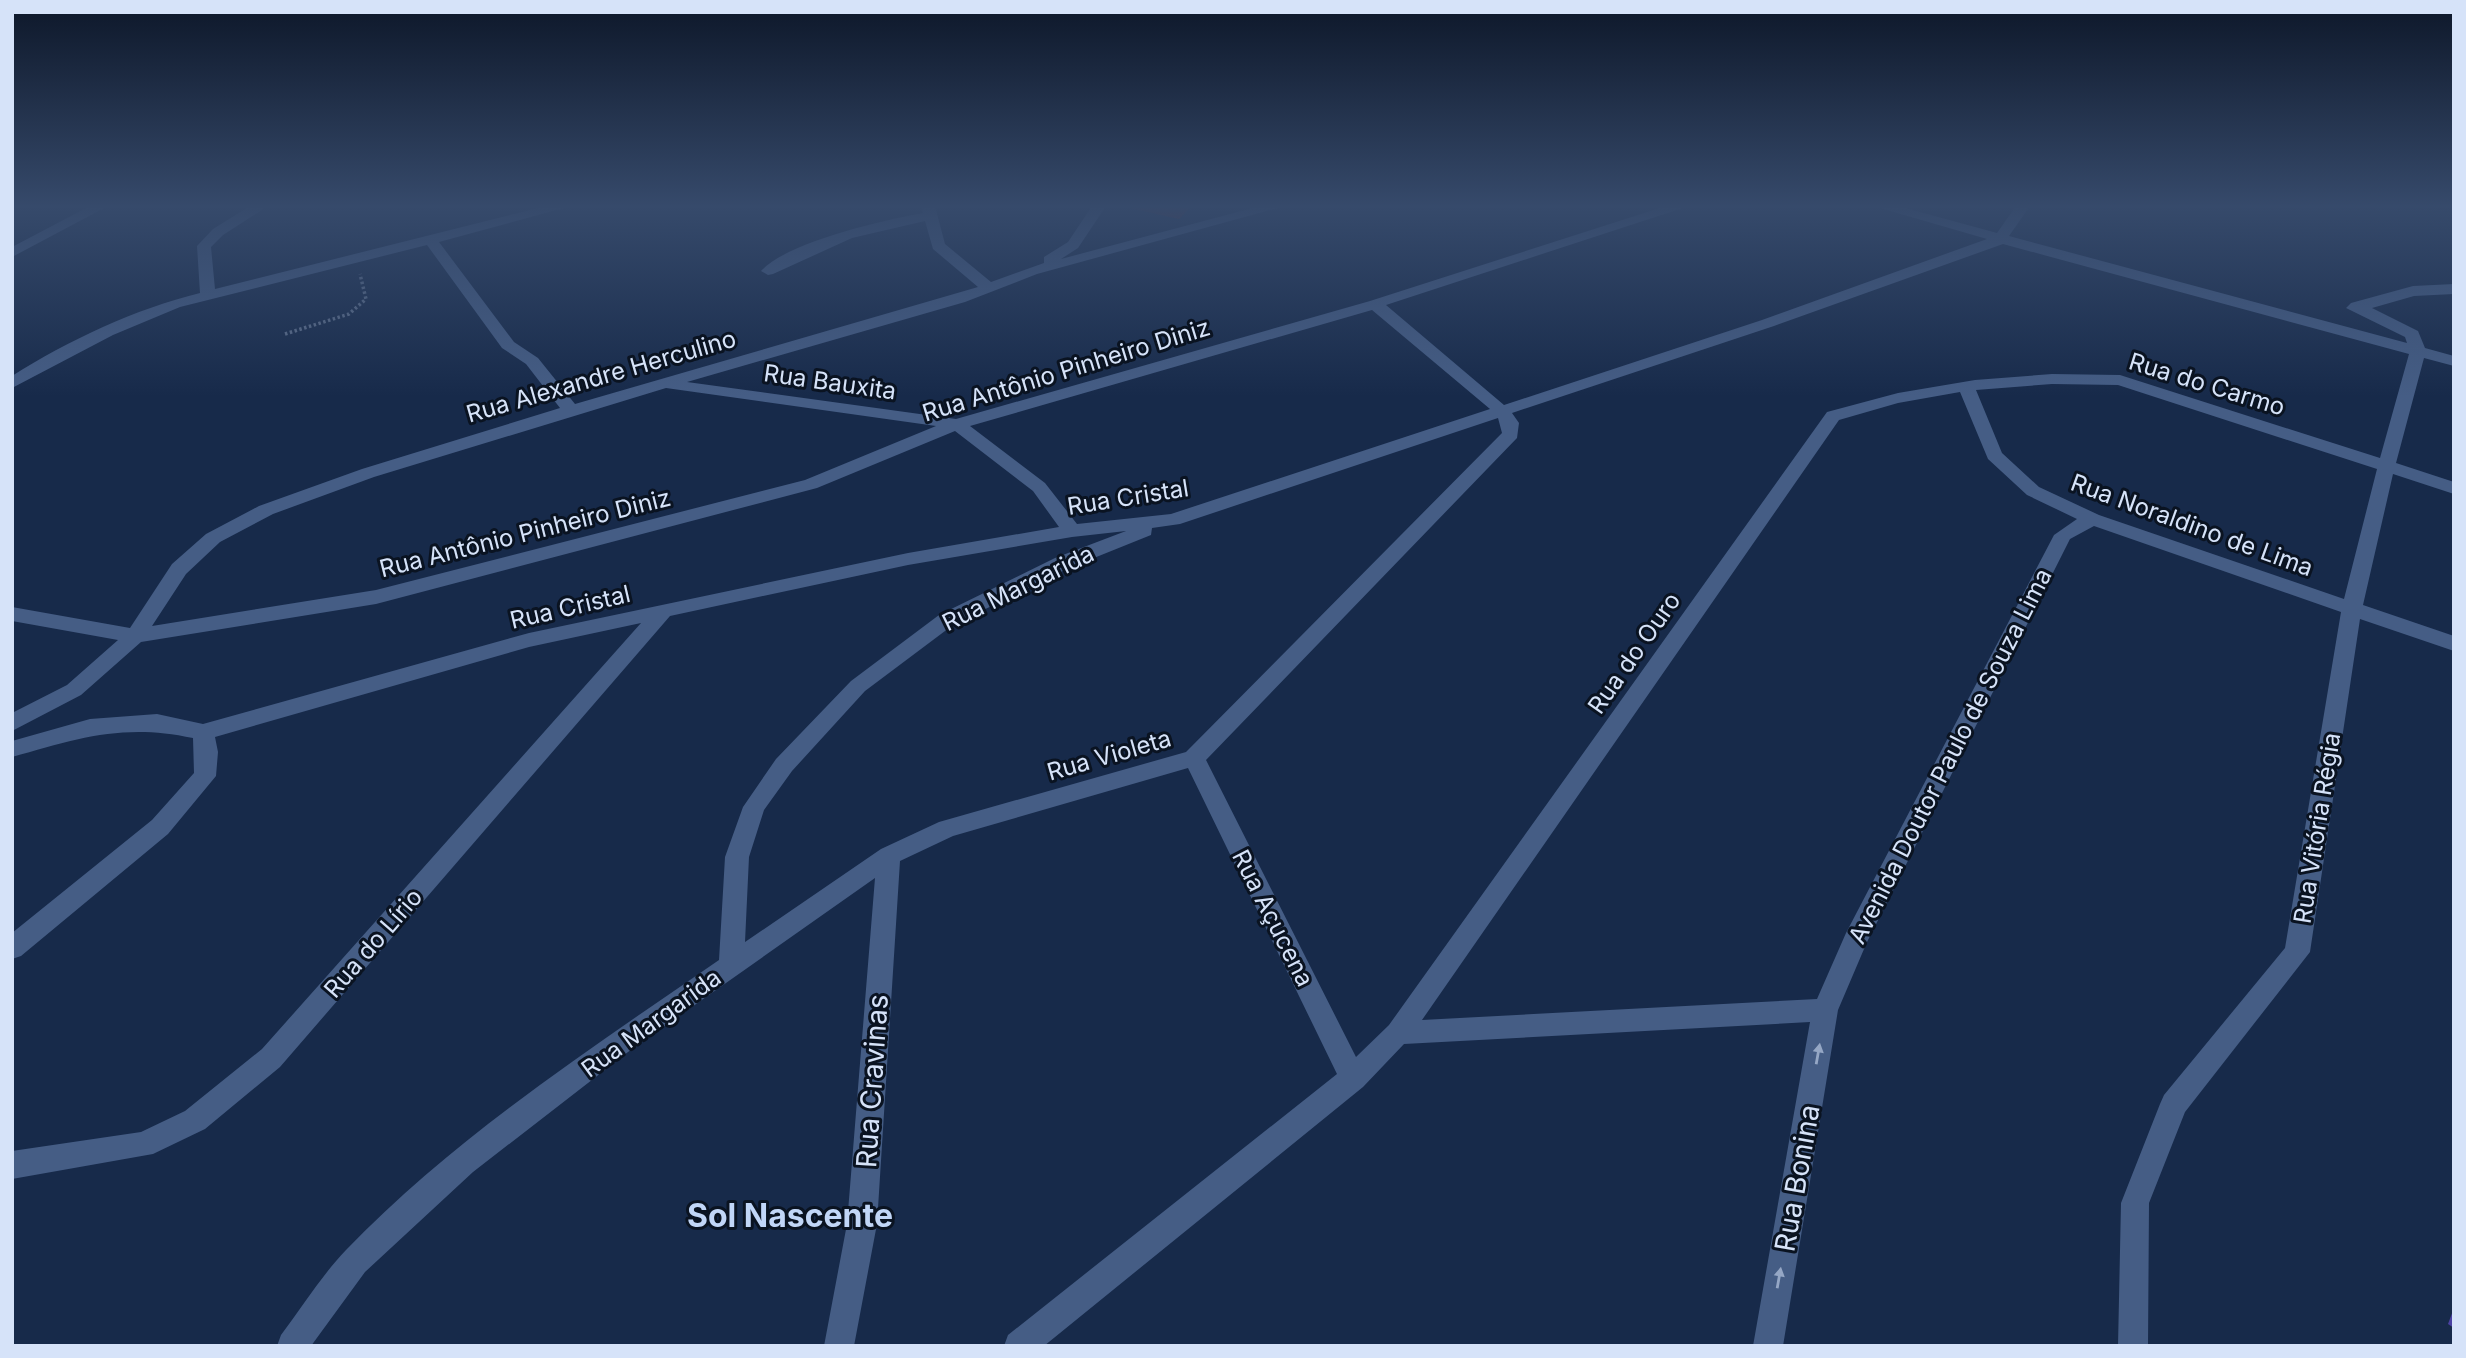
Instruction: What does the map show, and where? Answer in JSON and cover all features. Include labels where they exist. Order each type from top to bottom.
[{"type":"street","points":[[206,269],[208,296]]},
{"type":"street","points":[[12,383],[45,362],[107,332],[175,304],[317,269]]},
{"type":"street","points":[[452,269],[508,345],[532,361],[571,410]]},
{"type":"street","points":[[966,269],[990,289]]},
{"type":"street","name":"Rua Alexandre Herculino","points":[[12,723],[74,690],[135,636],[179,569],[213,538],[266,510],[368,473],[571,410],[990,289],[1038,269]]},
{"type":"street","name":"Rua Antônio Pinheiro Diniz","points":[[135,636],[376,597],[811,484],[957,424],[1375,304],[1483,269]]},
{"type":"street","name":"Rua Cristal","points":[[203,732],[529,640],[908,559],[1072,531],[1173,520],[1768,323],[1917,269]]},
{"type":"street","points":[[2111,269],[2454,361]]},
{"type":"street","points":[[2339,329],[2356,306],[2413,291],[2454,289]]},
{"type":"street","points":[[1375,304],[1503,412]]},
{"type":"street","points":[[2356,306],[2412,334],[2418,352]]},
{"type":"street","name":"Rua Vitória Régia","points":[[2133,1346],[2136,1203],[2174,1104],[2297,952],[2351,609],[2418,352]]},
{"type":"street","name":"Rua do Carmo","points":[[1967,388],[2080,377],[2120,380],[2454,488]]},
{"type":"street","name":"Rua Bauxita","points":[[664,384],[957,424],[1039,487],[1072,531]]},
{"type":"street","name":"Rua Noraldino de Lima","points":[[1967,388],[1994,456],[2033,491],[2092,519],[2454,644]]},
{"type":"street","name":"Rua do Ouro","points":[[1398,1033],[1833,416],[1871,402],[1967,388]]},
{"type":"street","name":"Rua Violeta","points":[[731,965],[889,856],[947,829],[1194,758],[1511,434],[1510,423],[1503,412]]},
{"type":"street","name":"Avenida Doutor Paulo de Souza Lima","points":[[1825,1010],[1854,940],[2063,535],[2092,519]]},
{"type":"street","name":"Rua Margarida","points":[[292,1346],[355,1262],[463,1162],[731,965],[737,857],[754,807],[784,765],[858,686],[946,620],[1062,563],[1173,520]]},
{"type":"street","name":"Rua do Lírio","points":[[12,1165],[143,1145],[195,1120],[271,1058],[663,611]]},
{"type":"street","points":[[12,614],[135,636]]},
{"type":"street","points":[[12,749],[90,727],[158,722],[203,732],[207,752],[205,776],[160,827],[12,948]]},
{"type":"street","name":"Rua Açucena","points":[[1194,758],[1353,1078]]},
{"type":"street","name":"Rua Cravinas","points":[[839,1346],[862,1224],[889,856]]},
{"type":"street","points":[[1019,1346],[1353,1078],[1398,1033],[1825,1010]]},
{"type":"street","name":"Rua Bonina","points":[[1768,1346],[1825,1010]]},
{"type":"path","points":[[285,334],[349,314],[366,299],[358,269]]},
{"type":"district","name":"Sol Nascente","points":[[790,1215]]}]
